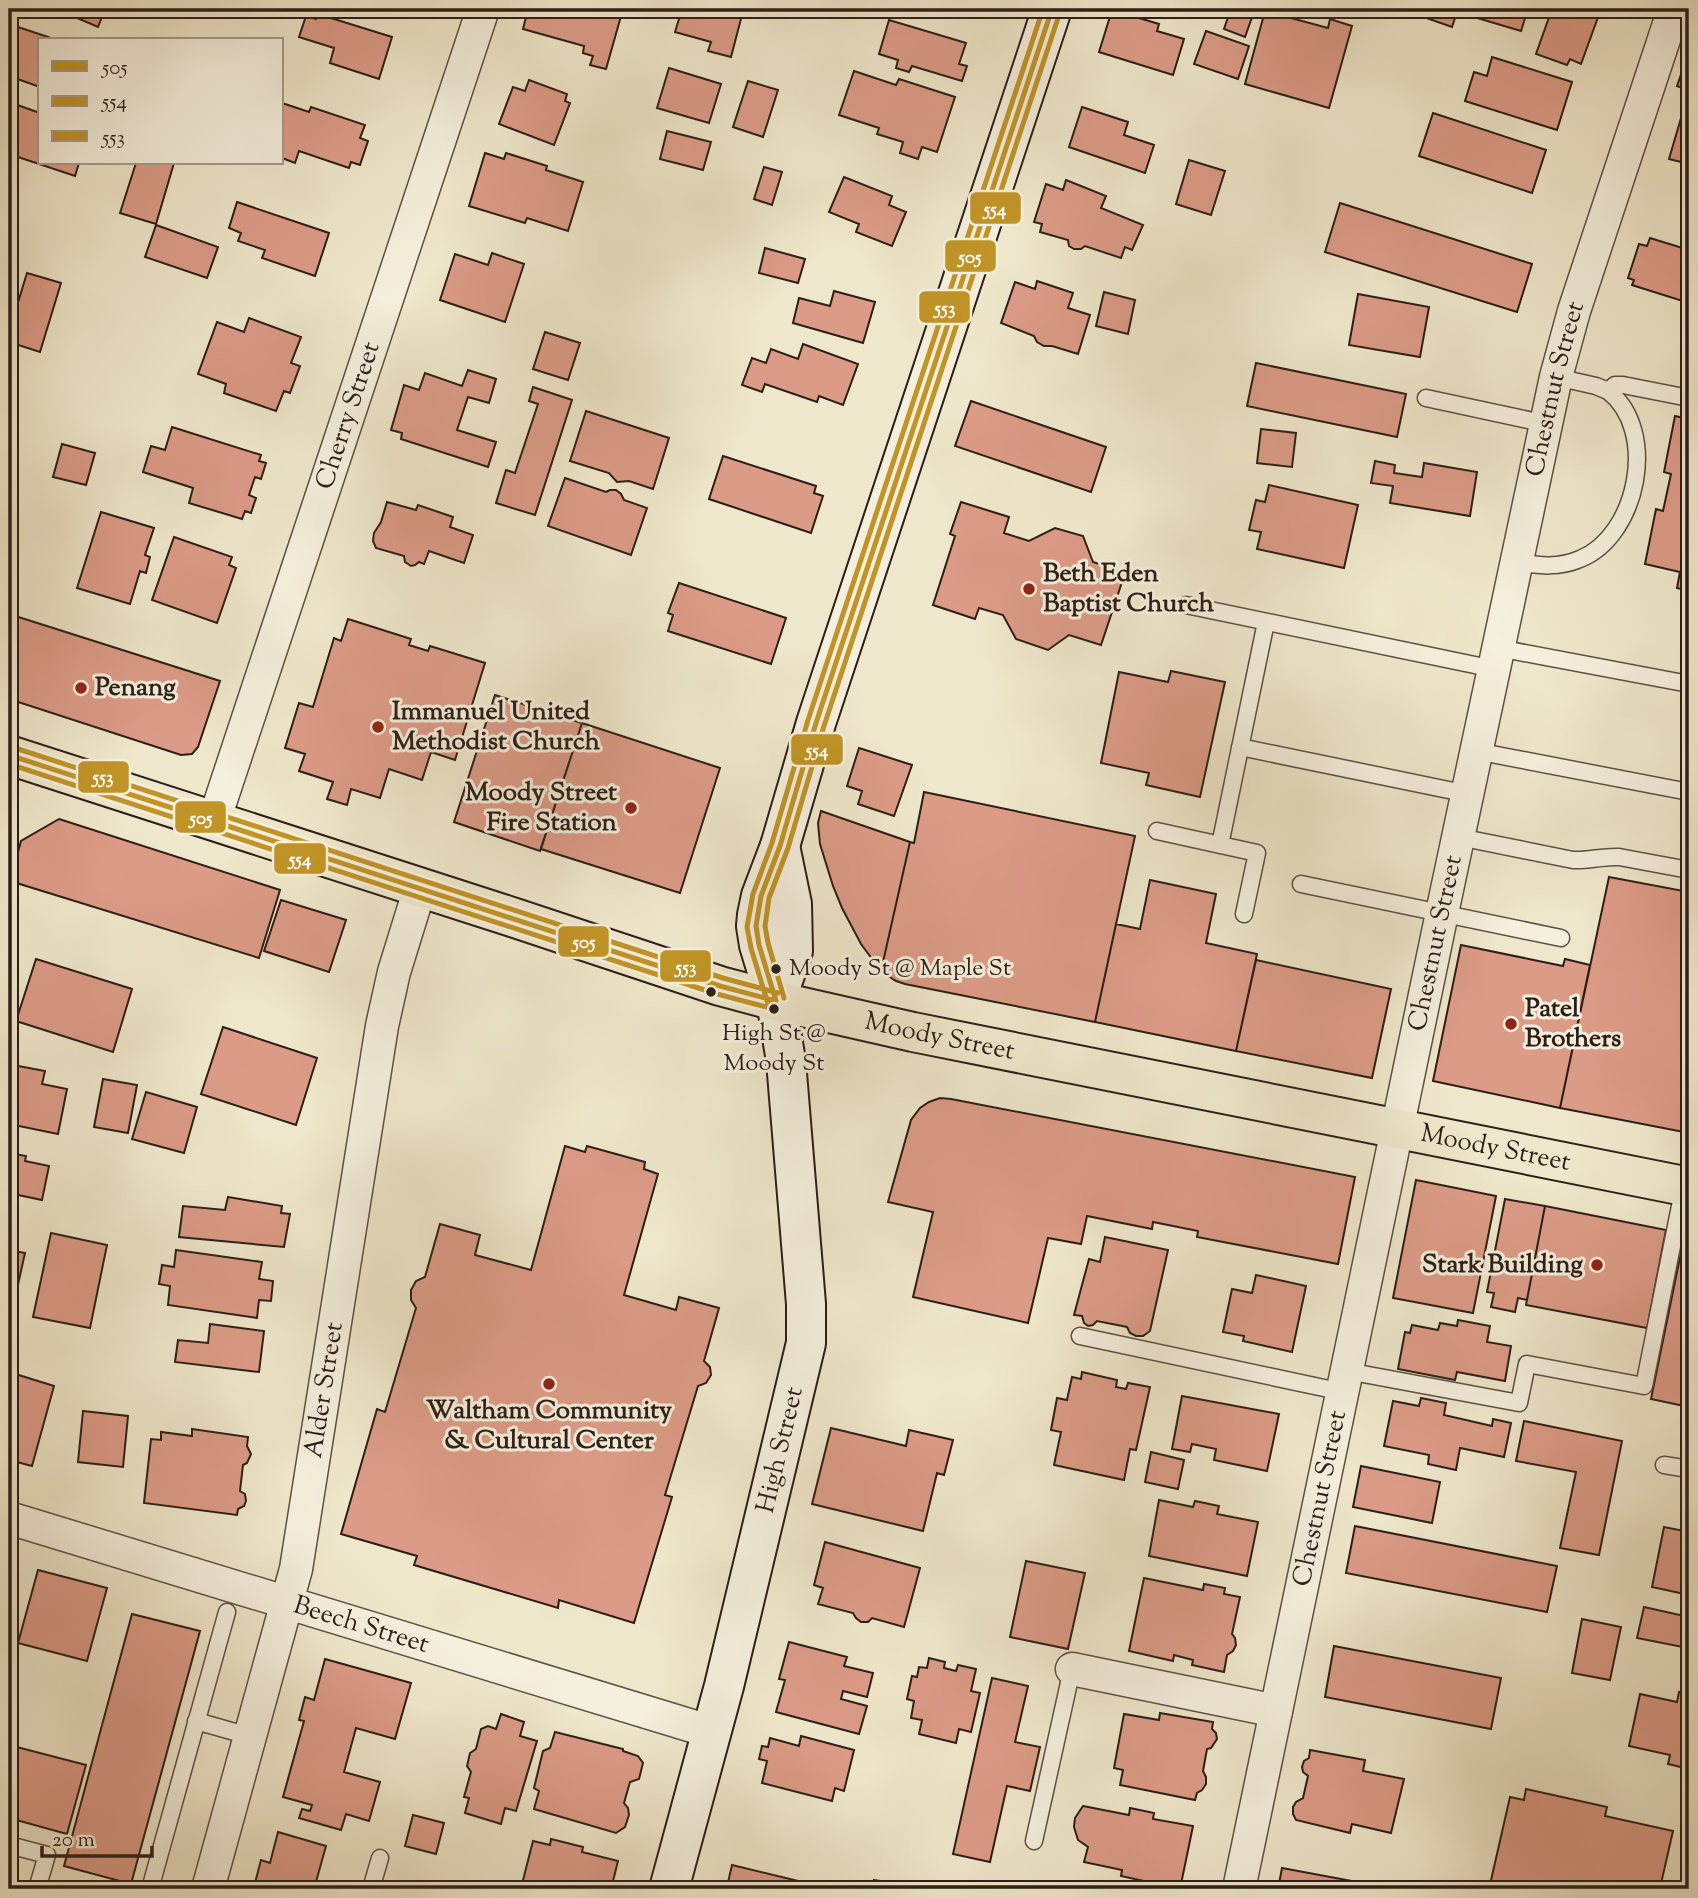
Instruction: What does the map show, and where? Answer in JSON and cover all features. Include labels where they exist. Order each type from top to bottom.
[{"type":"main road","name":"Moody Street","points":[[9,755],[720,986],[776,1001],[912,1032],[1687,1186]]},
{"type":"street","name":"Cherry Street","points":[[214,821],[483,9]]},
{"type":"street","points":[[776,1001],[793,951],[792,904],[780,846],[816,723],[1052,9]]},
{"type":"street","name":"Chestnut Street","points":[[1239,1889],[1556,377],[1574,310],[1674,9]]},
{"type":"street","name":"Alder Street","points":[[208,1889],[296,1569],[382,1026],[394,972],[420,888]]},
{"type":"street","name":"High Street","points":[[669,1889],[712,1732],[806,1343],[806,1304],[786,1061],[776,1001]]},
{"type":"street","name":"Beech Street","points":[[9,1518],[712,1732]]},
{"type":"street","points":[[1072,1669],[1276,1711]]},
{"type":"lane","points":[[1517,562],[1556,566],[1582,559],[1605,543],[1621,521],[1634,484],[1636,443],[1630,418],[1617,398],[1595,386],[1556,377]]},
{"type":"lane","points":[[1608,391],[1623,385],[1689,398]]},
{"type":"lane","points":[[1426,398],[1547,424]]},
{"type":"lane","points":[[1186,605],[1266,622],[1496,658],[1689,684]]},
{"type":"lane","points":[[1220,845],[1266,622]]},
{"type":"lane","points":[[1240,747],[1468,794]]},
{"type":"lane","points":[[1476,751],[1689,792]]},
{"type":"lane","points":[[1157,831],[1257,853],[1244,914]]},
{"type":"lane","points":[[1459,837],[1573,860],[1609,856],[1689,870]]},
{"type":"lane","points":[[1301,884],[1561,938]]},
{"type":"lane","points":[[1080,1336],[1345,1381],[1519,1403],[1527,1364],[1644,1387],[1687,1186]]},
{"type":"lane","points":[[1664,1465],[1689,1469]]},
{"type":"lane","points":[[150,1889],[227,1612]]},
{"type":"lane","points":[[1034,1841],[1072,1669]]},
{"type":"lane","points":[[196,1721],[250,1736]]},
{"type":"lane","points":[[9,1845],[47,1855],[37,1889]]},
{"type":"lane","points":[[372,1889],[380,1858]]},
{"type":"building","points":[[81,9],[105,9],[98,27],[77,18]]},
{"type":"building","points":[[528,9],[623,9],[606,69],[590,65],[593,56],[583,53],[584,46],[523,29]]},
{"type":"building","points":[[682,9],[743,11],[731,57],[708,51],[711,42],[675,32]]},
{"type":"building","points":[[1231,9],[1255,9],[1245,37],[1224,29]]},
{"type":"building","points":[[1410,9],[1458,9],[1452,27],[1409,12]]},
{"type":"building","points":[[1476,9],[1528,9],[1521,31],[1474,17]]},
{"type":"building","points":[[1552,9],[1601,9],[1581,64],[1570,59],[1567,65],[1536,54]]},
{"type":"building","points":[[1112,10],[1159,24],[1157,31],[1184,39],[1173,75],[1099,52]]},
{"type":"building","points":[[1265,11],[1328,28],[1330,19],[1352,26],[1329,108],[1245,84]]},
{"type":"building","points":[[318,14],[392,37],[379,79],[330,63],[334,48],[299,37],[306,16],[316,19]]},
{"type":"building","points":[[889,20],[966,43],[959,64],[967,66],[962,81],[912,66],[909,72],[896,68],[898,60],[879,54]]},
{"type":"building","points":[[9,24],[51,38],[38,38],[38,86],[9,76]]},
{"type":"building","points":[[1206,31],[1249,46],[1238,79],[1194,64]]},
{"type":"building","points":[[1689,51],[1689,90],[1677,86]]},
{"type":"building","points":[[1492,57],[1572,82],[1557,130],[1465,101],[1474,72],[1487,76]]},
{"type":"building","points":[[669,68],[721,84],[709,123],[657,108]]},
{"type":"building","points":[[854,71],[896,85],[899,79],[955,97],[937,152],[922,147],[918,159],[900,153],[903,142],[877,134],[879,128],[839,115]]},
{"type":"building","points":[[529,80],[567,94],[565,101],[570,103],[554,145],[499,124],[513,87],[525,91]]},
{"type":"building","points":[[748,81],[778,90],[763,137],[733,127]]},
{"type":"building","points":[[1686,101],[1689,102],[1689,164],[1669,159]]},
{"type":"building","points":[[9,102],[38,112],[38,164],[9,154]]},
{"type":"building","points":[[284,104],[309,112],[311,107],[365,125],[360,138],[368,141],[360,165],[351,162],[349,168],[299,151],[295,163],[284,159]]},
{"type":"building","points":[[1082,107],[1128,122],[1124,135],[1154,145],[1145,173],[1069,147]]},
{"type":"building","points":[[1433,113],[1546,150],[1532,193],[1419,156]]},
{"type":"building","points":[[667,131],[711,142],[703,170],[660,159]]},
{"type":"building","points":[[485,153],[504,159],[506,153],[547,166],[546,170],[583,182],[568,231],[527,218],[525,223],[469,206]]},
{"type":"building","points":[[1189,160],[1225,171],[1211,215],[1176,204]]},
{"type":"building","points":[[39,164],[79,164],[75,176]]},
{"type":"building","points":[[136,164],[174,164],[156,224],[120,213]]},
{"type":"building","points":[[764,167],[782,172],[772,205],[754,199]]},
{"type":"building","points":[[844,177],[892,196],[889,205],[906,212],[892,246],[856,232],[859,224],[829,212]]},
{"type":"building","points":[[1066,180],[1106,196],[1101,208],[1143,225],[1132,250],[1125,247],[1121,258],[1085,246],[1074,249],[1069,246],[1068,240],[1040,232],[1042,224],[1034,222],[1046,184],[1063,190]]},
{"type":"building","points":[[237,202],[329,233],[315,276],[262,258],[265,250],[238,241],[241,233],[229,228]]},
{"type":"building","points":[[1340,203],[1532,264],[1517,312],[1325,252]]},
{"type":"building","points":[[156,225],[218,247],[207,278],[145,257]]},
{"type":"building","points":[[1650,238],[1689,250],[1689,307],[1686,302],[1632,285],[1634,280],[1628,278],[1639,244],[1647,246]]},
{"type":"building","points":[[765,248],[805,259],[798,283],[759,273]]},
{"type":"building","points":[[492,253],[524,264],[505,322],[440,300],[455,254],[488,265]]},
{"type":"building","points":[[27,273],[61,283],[40,352],[9,342],[9,332]]},
{"type":"building","points":[[1037,281],[1073,293],[1068,308],[1090,315],[1078,354],[1044,346],[1037,342],[1034,336],[1001,323],[1015,282],[1035,289]]},
{"type":"building","points":[[834,291],[875,302],[863,343],[793,323],[799,298],[830,306]]},
{"type":"building","points":[[1104,292],[1135,300],[1128,334],[1096,326]]},
{"type":"building","points":[[1358,294],[1429,307],[1420,357],[1349,345]]},
{"type":"building","points":[[249,318],[301,337],[291,363],[300,366],[290,393],[284,391],[276,411],[224,393],[226,384],[198,374],[217,322],[244,332]]},
{"type":"building","points":[[545,332],[580,343],[568,380],[533,369]]},
{"type":"building","points":[[803,344],[858,364],[843,405],[819,396],[817,402],[765,384],[762,392],[742,385],[752,358],[766,363],[771,349],[798,359]]},
{"type":"building","points":[[1256,363],[1406,394],[1397,437],[1247,406]]},
{"type":"building","points":[[468,370],[496,379],[489,403],[468,397],[457,430],[496,442],[488,467],[401,439],[402,433],[391,430],[404,385],[419,390],[425,373],[462,386]]},
{"type":"building","points":[[533,387],[572,400],[535,515],[496,503],[506,470],[515,473],[538,404],[529,401]]},
{"type":"building","points":[[971,401],[1106,447],[1091,492],[955,446]]},
{"type":"building","points":[[586,411],[669,438],[653,489],[629,481],[617,482],[609,473],[570,461]]},
{"type":"building","points":[[1675,416],[1689,419],[1689,591],[1677,588],[1680,572],[1645,564],[1656,509],[1663,511],[1671,474],[1664,472]]},
{"type":"building","points":[[172,427],[261,455],[259,461],[266,463],[261,479],[255,477],[249,495],[256,498],[251,513],[245,511],[242,519],[189,503],[193,488],[143,472],[151,446],[165,450]]},
{"type":"building","points":[[1261,429],[1296,433],[1292,467],[1257,463]]},
{"type":"building","points":[[62,444],[95,453],[86,485],[53,477]]},
{"type":"building","points":[[723,456],[816,486],[814,493],[823,496],[811,533],[709,499]]},
{"type":"building","points":[[1375,461],[1395,465],[1394,473],[1422,477],[1424,463],[1477,472],[1470,516],[1390,503],[1393,486],[1371,483]]},
{"type":"building","points":[[565,478],[606,492],[616,490],[624,500],[647,508],[631,555],[548,526]]},
{"type":"building","points":[[1269,485],[1358,505],[1344,568],[1257,549],[1261,532],[1249,530],[1256,500],[1265,502]]},
{"type":"building","points":[[387,502],[416,510],[418,505],[453,517],[450,527],[473,535],[464,563],[429,551],[424,564],[419,562],[411,566],[405,562],[404,556],[376,548],[374,533],[381,522]]},
{"type":"building","name":"Beth Eden Baptist Church","points":[[961,502],[1009,517],[1004,533],[1029,541],[1055,528],[1083,536],[1093,562],[1125,573],[1101,645],[1069,635],[1048,650],[1016,639],[1003,615],[979,608],[975,619],[933,605],[955,536],[950,534]]},
{"type":"building","points":[[101,512],[154,528],[145,555],[150,557],[146,573],[140,571],[130,604],[77,588]]},
{"type":"building","points":[[174,537],[232,557],[229,565],[236,568],[217,623],[152,600]]},
{"type":"building","points":[[679,583],[786,618],[771,664],[668,631],[673,615],[668,613]]},
{"type":"building","points":[[9,614],[220,681],[198,747],[192,754],[181,755],[9,699]]},
{"type":"building","name":"Immanuel United Methodist Church","points":[[348,619],[411,639],[409,645],[428,651],[430,646],[485,663],[455,760],[431,752],[422,780],[389,769],[380,798],[351,789],[347,805],[327,799],[333,782],[299,771],[305,754],[285,748],[299,703],[313,707],[334,638],[341,641]]},
{"type":"building","points":[[1171,671],[1225,682],[1200,797],[1146,785],[1149,773],[1101,763],[1119,672],[1168,682]]},
{"type":"building","points":[[495,695],[582,723],[540,851],[454,822]]},
{"type":"building","name":"Moody Street Fire Station","points":[[582,723],[720,768],[680,893],[541,849]]},
{"type":"building","points":[[859,748],[912,765],[894,816],[858,804],[862,791],[847,786]]},
{"type":"building","points":[[924,792],[1135,836],[1095,1022],[905,984],[881,971],[910,842],[914,843]]},
{"type":"building","points":[[821,811],[910,842],[881,971],[861,944],[833,886],[820,844],[818,823]]},
{"type":"building","points":[[59,819],[280,890],[259,958],[10,881],[21,841]]},
{"type":"building","points":[[1609,877],[1689,892],[1689,1133],[1560,1108]]},
{"type":"building","points":[[1150,880],[1216,894],[1206,943],[1257,954],[1236,1051],[1095,1022],[1116,924],[1140,929]]},
{"type":"building","points":[[281,900],[346,920],[329,972],[264,951]]},
{"type":"building","name":"Patel Brothers","points":[[1461,945],[1563,966],[1565,959],[1590,965],[1560,1108],[1433,1081]]},
{"type":"building","points":[[36,959],[132,989],[113,1052],[16,1021]]},
{"type":"building","points":[[1256,960],[1391,989],[1372,1078],[1236,1051]]},
{"type":"building","points":[[223,1027],[317,1058],[296,1125],[201,1094]]},
{"type":"building","points":[[13,1065],[45,1071],[42,1084],[67,1089],[58,1134],[9,1124],[9,1071],[12,1072]]},
{"type":"building","points":[[103,1079],[137,1085],[128,1133],[94,1127]]},
{"type":"building","points":[[146,1092],[197,1107],[184,1153],[132,1139]]},
{"type":"building","points":[[940,1098],[1355,1177],[1338,1264],[1197,1237],[1198,1231],[1153,1222],[1152,1229],[1087,1216],[1081,1244],[1048,1238],[1028,1323],[913,1297],[933,1212],[888,1202],[911,1120],[920,1108]]},
{"type":"building","name":"Waltham Community & Cultural Center","points":[[565,1146],[585,1152],[587,1146],[645,1162],[644,1169],[658,1174],[624,1295],[676,1310],[679,1297],[719,1308],[704,1361],[710,1367],[711,1375],[706,1383],[698,1386],[665,1495],[672,1497],[634,1623],[559,1600],[558,1608],[414,1565],[417,1556],[341,1534],[377,1409],[385,1412],[416,1308],[411,1300],[411,1290],[416,1281],[425,1277],[440,1224],[480,1235],[475,1255],[531,1270]]},
{"type":"building","points":[[9,1153],[26,1156],[25,1161],[49,1166],[42,1200],[18,1195],[15,1209],[9,1207]]},
{"type":"building","points":[[1416,1180],[1496,1196],[1473,1313],[1393,1298]]},
{"type":"building","points":[[228,1197],[282,1206],[281,1213],[290,1214],[284,1247],[179,1237],[183,1206],[225,1210]]},
{"type":"building","points":[[1505,1199],[1545,1206],[1527,1300],[1518,1298],[1515,1312],[1491,1307],[1494,1293],[1487,1292]]},
{"type":"building","name":"Stark Building","points":[[1545,1206],[1666,1230],[1647,1328],[1526,1305]]},
{"type":"building","points":[[51,1233],[107,1245],[90,1328],[33,1317]]},
{"type":"building","points":[[1685,1233],[1689,1234],[1689,1407],[1651,1399]]},
{"type":"building","points":[[1105,1237],[1168,1250],[1150,1331],[1143,1336],[1130,1333],[1127,1327],[1097,1321],[1088,1326],[1082,1316],[1074,1315],[1089,1259],[1100,1262]]},
{"type":"building","points":[[9,1250],[25,1253],[15,1298],[9,1296]]},
{"type":"building","points":[[176,1250],[262,1262],[259,1279],[273,1281],[271,1301],[259,1300],[257,1318],[168,1305],[170,1286],[159,1284],[162,1265],[174,1267]]},
{"type":"building","points":[[1256,1275],[1306,1286],[1292,1352],[1243,1341],[1244,1336],[1223,1332],[1232,1289],[1252,1293]]},
{"type":"building","points":[[1458,1320],[1490,1326],[1487,1342],[1511,1346],[1505,1381],[1457,1372],[1455,1380],[1398,1369],[1405,1332],[1410,1333],[1412,1325],[1438,1330],[1440,1323],[1457,1326]]},
{"type":"building","points":[[210,1324],[264,1331],[259,1372],[175,1362],[178,1340],[208,1343]]},
{"type":"building","points":[[9,1372],[54,1386],[32,1466],[9,1460]]},
{"type":"building","points":[[1082,1372],[1117,1380],[1116,1387],[1126,1389],[1128,1383],[1150,1387],[1136,1450],[1130,1449],[1124,1480],[1054,1465],[1061,1432],[1051,1430],[1057,1398],[1067,1400],[1072,1377],[1081,1379]]},
{"type":"building","points":[[1182,1396],[1279,1414],[1267,1471],[1214,1460],[1216,1449],[1192,1444],[1190,1452],[1172,1449]]},
{"type":"building","points":[[1421,1398],[1446,1403],[1444,1415],[1492,1426],[1493,1419],[1511,1423],[1504,1457],[1460,1448],[1456,1470],[1428,1464],[1429,1455],[1384,1446],[1393,1401],[1419,1406]]},
{"type":"building","points":[[83,1411],[128,1416],[123,1467],[78,1462]]},
{"type":"building","points":[[1524,1421],[1622,1441],[1599,1555],[1560,1548],[1576,1472],[1516,1461]]},
{"type":"building","points":[[831,1428],[906,1446],[909,1430],[953,1440],[944,1475],[937,1473],[923,1531],[812,1504]]},
{"type":"building","points":[[192,1429],[248,1437],[247,1446],[251,1454],[243,1465],[240,1491],[245,1494],[246,1501],[244,1506],[238,1509],[237,1515],[144,1503],[151,1439],[161,1440],[161,1432],[192,1436]]},
{"type":"building","points":[[1151,1452],[1184,1460],[1178,1489],[1145,1482]]},
{"type":"building","points":[[1361,1466],[1440,1482],[1432,1523],[1353,1507]]},
{"type":"building","points":[[1159,1500],[1193,1507],[1195,1501],[1219,1506],[1217,1514],[1258,1522],[1247,1576],[1149,1556]]},
{"type":"building","points":[[1355,1526],[1557,1566],[1547,1612],[1346,1573]]},
{"type":"building","points":[[1664,1527],[1689,1532],[1689,1595],[1652,1587]]},
{"type":"building","points":[[825,1542],[920,1568],[904,1627],[872,1618],[868,1622],[861,1622],[853,1613],[818,1604],[823,1588],[814,1585]]},
{"type":"building","points":[[9,1551],[17,1553],[9,1585]]},
{"type":"building","points":[[1026,1561],[1085,1573],[1068,1649],[1010,1637]]},
{"type":"building","points":[[38,1570],[107,1588],[87,1661],[18,1643]]},
{"type":"building","points":[[1144,1578],[1203,1590],[1204,1584],[1225,1588],[1224,1594],[1240,1597],[1232,1634],[1236,1645],[1227,1655],[1224,1672],[1192,1665],[1193,1660],[1174,1655],[1173,1661],[1129,1651]]},
{"type":"building","points":[[1644,1607],[1689,1617],[1689,1659],[1686,1658],[1688,1648],[1637,1638]]},
{"type":"building","points":[[132,1614],[200,1631],[131,1884],[64,1866]]},
{"type":"building","points":[[1582,1619],[1621,1627],[1610,1680],[1572,1673]]},
{"type":"building","points":[[789,1642],[847,1657],[844,1666],[873,1673],[867,1697],[843,1691],[841,1699],[867,1706],[859,1734],[776,1712],[785,1680],[779,1679]]},
{"type":"building","points":[[1334,1646],[1501,1678],[1491,1729],[1325,1697]]},
{"type":"building","points":[[929,1658],[945,1662],[944,1668],[956,1671],[958,1665],[976,1669],[971,1691],[980,1693],[971,1732],[959,1729],[956,1743],[919,1734],[922,1720],[911,1718],[914,1701],[907,1699],[912,1676],[917,1677],[919,1667],[927,1668]]},
{"type":"building","points":[[325,1659],[411,1683],[395,1739],[356,1728],[344,1772],[380,1782],[369,1821],[346,1814],[341,1830],[299,1818],[302,1809],[310,1811],[312,1805],[283,1797],[304,1721],[299,1720],[305,1697],[314,1700]]},
{"type":"building","points":[[992,1678],[1028,1686],[1015,1742],[1040,1747],[1030,1791],[1007,1786],[990,1862],[953,1854]]},
{"type":"building","points":[[1679,1692],[1689,1694],[1689,1769],[1668,1764],[1670,1755],[1629,1746],[1640,1694],[1677,1702]]},
{"type":"building","points":[[1160,1713],[1213,1722],[1212,1729],[1217,1739],[1211,1748],[1207,1749],[1203,1771],[1206,1784],[1197,1793],[1195,1800],[1120,1785],[1123,1770],[1114,1768],[1124,1714],[1159,1720]]},
{"type":"building","points":[[501,1714],[524,1722],[520,1736],[537,1741],[516,1811],[505,1808],[501,1824],[465,1813],[469,1798],[464,1797],[471,1772],[467,1766],[470,1753],[476,1749],[481,1729],[488,1726],[496,1729]]},
{"type":"building","points":[[555,1732],[623,1749],[638,1756],[643,1763],[639,1779],[630,1782],[624,1803],[629,1815],[625,1827],[616,1833],[534,1809],[539,1791],[534,1788],[543,1751],[550,1748]]},
{"type":"building","points":[[801,1736],[854,1750],[844,1791],[835,1788],[832,1801],[762,1783],[767,1761],[759,1759],[762,1746],[768,1747],[770,1738],[799,1746]]},
{"type":"building","points":[[9,1745],[86,1765],[67,1834],[9,1818]]},
{"type":"building","points":[[1310,1750],[1365,1760],[1363,1771],[1404,1779],[1391,1833],[1352,1824],[1350,1833],[1296,1820],[1293,1807],[1303,1798],[1308,1776],[1302,1767],[1304,1761],[1309,1758]]},
{"type":"building","points":[[1526,1789],[1607,1807],[1605,1816],[1673,1831],[1660,1888],[1665,1889],[1489,1889],[1510,1797],[1524,1800]]},
{"type":"building","points":[[1083,1806],[1129,1815],[1130,1808],[1154,1813],[1153,1819],[1193,1826],[1180,1889],[1121,1876],[1122,1870],[1084,1862],[1088,1847],[1078,1840],[1074,1827],[1075,1818]]},
{"type":"building","points":[[413,1815],[444,1823],[436,1854],[405,1846]]},
{"type":"building","points":[[278,1832],[326,1846],[314,1889],[261,1889],[262,1886],[255,1883],[261,1860],[270,1863]]},
{"type":"building","points":[[551,1839],[583,1847],[582,1852],[618,1861],[611,1889],[521,1888],[533,1841],[550,1845]]},
{"type":"building","points":[[732,1865],[823,1887],[718,1889],[719,1886],[727,1887]]},
{"type":"building","points":[[1282,1868],[1352,1881],[1351,1889],[1278,1889]]},
{"type":"building","points":[[874,1880],[893,1883],[892,1889],[872,1889]]},
{"type":"transit line","name":"553","points":[[768,1004],[747,927],[753,894],[772,843],[808,720],[1043,9]]},
{"type":"transit line","name":"505","points":[[776,1001],[756,926],[761,896],[780,846],[816,723],[1052,9]]},
{"type":"transit line","name":"554","points":[[784,998],[765,926],[769,898],[788,848],[824,726],[1060,12]]},
{"type":"transit line","name":"553","points":[[12,747],[723,978],[778,993]]},
{"type":"transit line","name":"505","points":[[9,755],[720,986],[776,1001]]},
{"type":"transit line","name":"554","points":[[9,764],[717,994],[774,1009]]},
{"type":"place","name":"Beth Eden Baptist Church","points":[[1029,589]]},
{"type":"place","name":"Penang","points":[[81,688]]},
{"type":"place","name":"Immanuel United Methodist Church","points":[[378,727]]},
{"type":"place","name":"Moody Street Fire Station","points":[[631,808]]},
{"type":"place","name":"Moody St @ Maple St","points":[[776,969]]},
{"type":"place","name":"High St @ Moody St","points":[[774,1009]]},
{"type":"place","name":"Patel Brothers","points":[[1511,1024]]},
{"type":"place","name":"Stark Building","points":[[1597,1265]]},
{"type":"place","name":"Waltham Community & Cultural Center","points":[[549,1384]]}]
